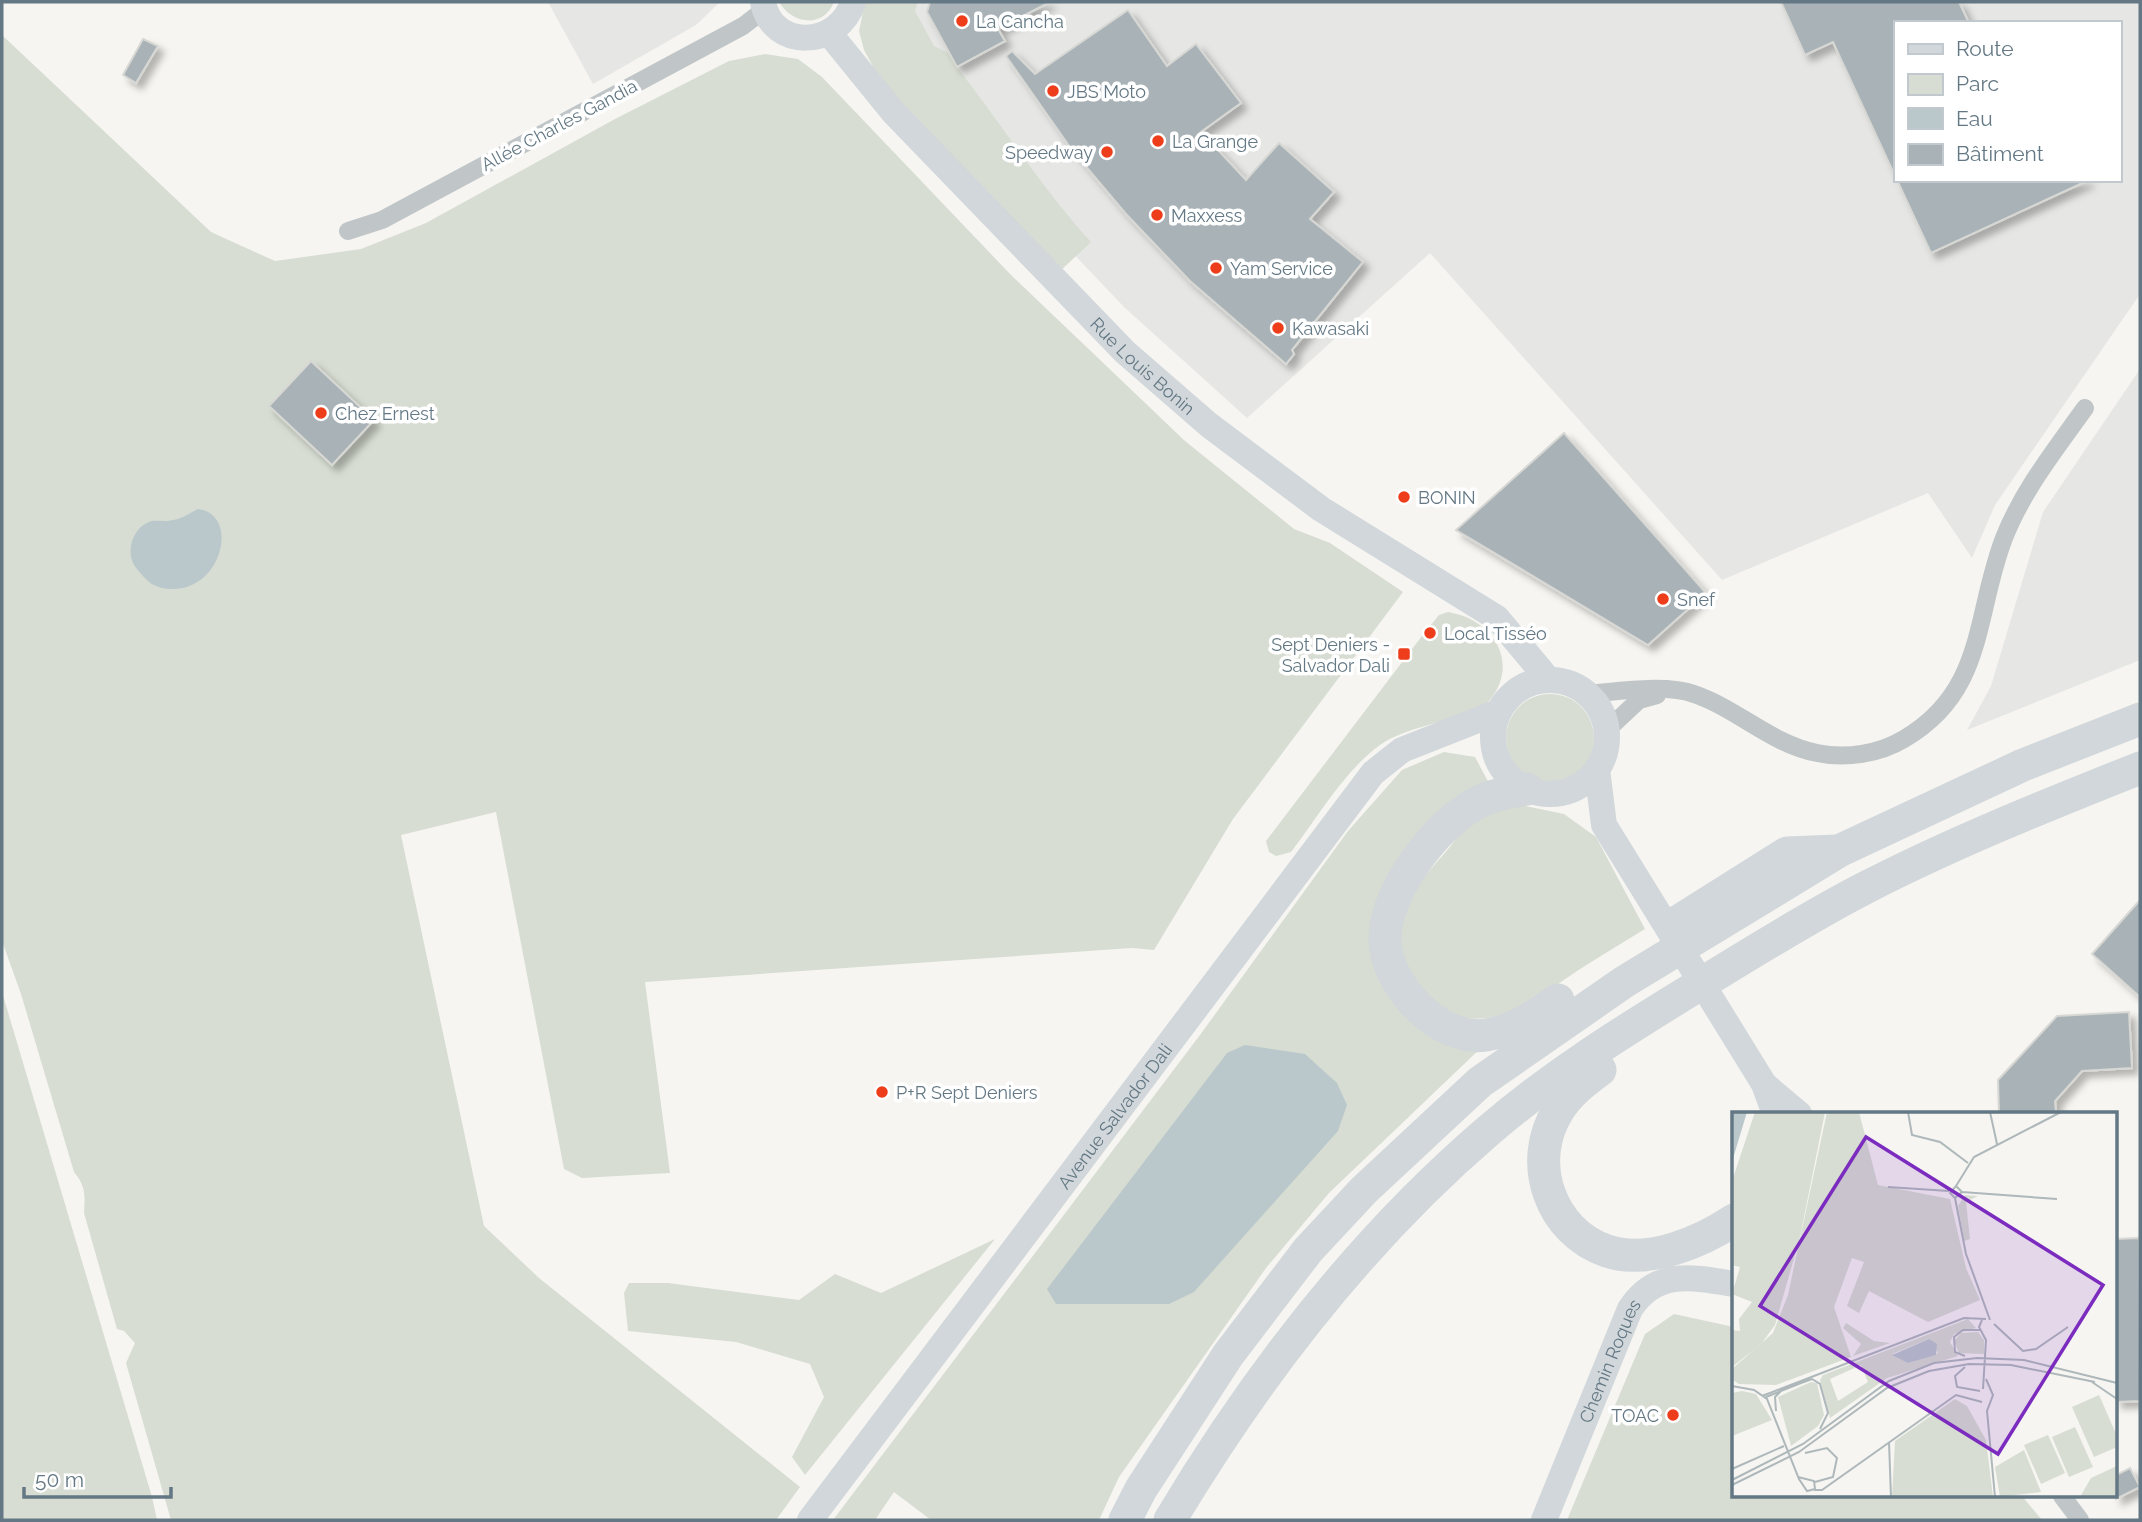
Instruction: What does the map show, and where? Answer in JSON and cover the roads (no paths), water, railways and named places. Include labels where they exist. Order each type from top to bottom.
[{"type":"highway","points":[[1125,1520],[1141,1489],[1228,1355],[1292,1271],[1364,1190],[1480,1082],[1623,982],[1841,850],[2023,765],[2140,719]]},
{"type":"highway","points":[[1170,1520],[1219,1437],[1291,1342],[1409,1206],[1487,1132],[1587,1053],[1864,888],[2038,809],[2140,768]]},
{"type":"highway","points":[[1527,789],[1496,795],[1475,805],[1455,820],[1419,857],[1398,888],[1389,911],[1385,939],[1389,963],[1402,990],[1419,1011],[1453,1029],[1484,1036],[1523,1024],[1587,979],[1787,853],[1841,850]]},
{"type":"highway","points":[[1670,1002],[1651,1033],[1576,1088],[1558,1111],[1546,1135],[1543,1164],[1546,1188],[1558,1215],[1577,1235],[1608,1251],[1636,1254],[1671,1249],[1696,1241],[1732,1221]]},
{"type":"street","points":[[764,5],[773,22],[789,34],[804,38],[829,33],[842,23],[852,2]]},
{"type":"street","name":"Allée Charles Gandia","points":[[348,231],[382,220],[743,26],[764,5]]},
{"type":"street","name":"Rue Louis Bonin","points":[[829,33],[894,113],[1125,352],[1209,425],[1310,500],[1478,603],[1497,618],[1548,679]]},
{"type":"street","points":[[1588,694],[1672,691],[1694,694],[1787,745],[1819,754],[1854,755],[1891,747],[1920,730],[1945,708],[1962,682],[1974,650],[2004,538],[2028,489],[2085,408]]},
{"type":"street","points":[[1511,636],[1516,691]]},
{"type":"street","points":[[1548,679],[1570,683],[1588,694],[1601,710],[1607,730],[1606,751],[1597,769],[1581,785],[1560,793],[1527,789],[1504,772],[1494,750],[1494,726],[1498,712],[1516,691],[1531,682],[1548,679]]},
{"type":"street","points":[[1607,730],[1639,701],[1672,691]]},
{"type":"street","name":"Avenue Salvador Dali","points":[[810,1520],[1373,773],[1402,750],[1498,712]]},
{"type":"street","name":"Avenue Salvador Dali","points":[[1437,737],[1461,738],[1494,750]]},
{"type":"street","points":[[1597,769],[1604,825]]},
{"type":"street","points":[[1560,793],[1604,825],[1764,1084],[1774,1112]]},
{"type":"street","points":[[1764,1084],[1797,1112]]},
{"type":"street","name":"Chemin Roques","points":[[1544,1520],[1630,1309],[1639,1294],[1653,1284],[1671,1279],[1691,1278],[1732,1283]]},
{"type":"street","points":[[2064,1498],[2080,1520]]},
{"type":"water","points":[[198,509],[211,514],[219,524],[222,537],[214,565],[203,578],[189,586],[166,589],[152,584],[133,563],[131,549],[135,534],[139,528],[152,521],[176,519]]},
{"type":"water","points":[[1245,1045],[1305,1054],[1337,1083],[1347,1105],[1338,1131],[1194,1292],[1169,1304],[1056,1304],[1047,1289],[1227,1053]]},
{"type":"place","name":"La Cancha","points":[[962,21]]},
{"type":"place","name":"JBS Moto","points":[[1053,91]]},
{"type":"place","name":"La Grange","points":[[1158,141]]},
{"type":"place","name":"Speedway","points":[[1107,152]]},
{"type":"place","name":"Maxxess","points":[[1157,215]]},
{"type":"place","name":"Yam Service","points":[[1216,268]]},
{"type":"place","name":"Kawasaki","points":[[1278,328]]},
{"type":"place","name":"Chez Ernest","points":[[321,413]]},
{"type":"place","name":"BONIN","points":[[1404,497]]},
{"type":"place","name":"Snef","points":[[1663,599]]},
{"type":"place","name":"Local Tisséo","points":[[1430,633]]},
{"type":"place","name":"Sept Deniers - Salvador Dali","points":[[1404,654]]},
{"type":"place","name":"P+R Sept Deniers","points":[[882,1092]]},
{"type":"place","name":"TOAC","points":[[1673,1415]]}]
